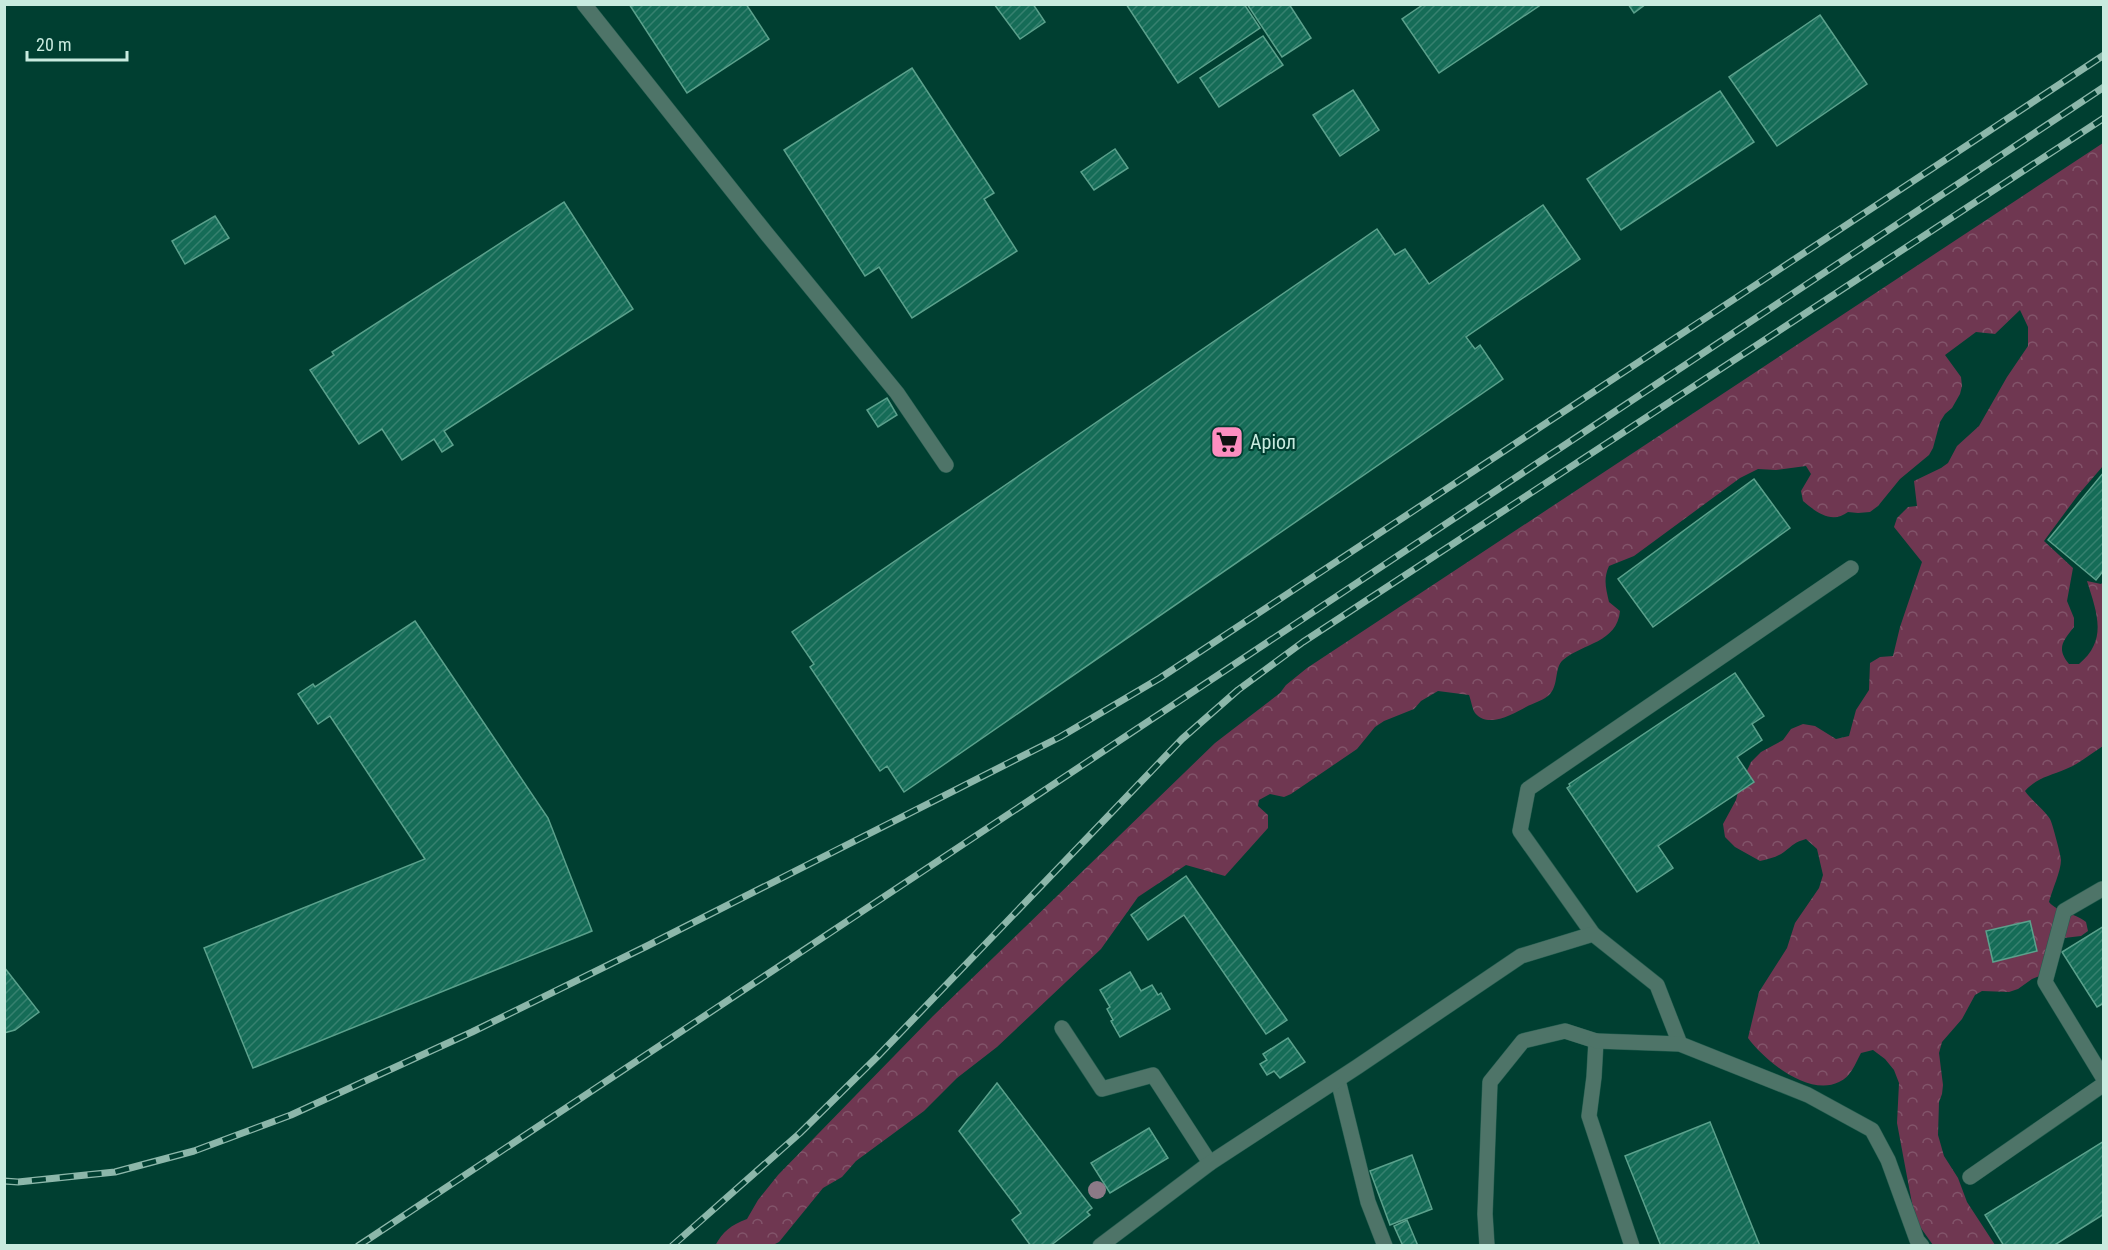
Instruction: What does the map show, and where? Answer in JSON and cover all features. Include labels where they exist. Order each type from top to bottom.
[{"type":"street","points":[[584,4],[766,234],[897,393],[946,465]]},
{"type":"street","points":[[1680,1044],[1657,985],[1593,934],[1520,831],[1528,789],[1851,568]]},
{"type":"street","points":[[1970,1177],[2103,1082],[2044,982],[2064,911],[2102,890]]},
{"type":"street","points":[[1100,1245],[1210,1163],[1338,1080],[1521,956],[1593,934]]},
{"type":"street","points":[[1062,1028],[1101,1089],[1153,1075],[1210,1163]]},
{"type":"street","points":[[1487,1245],[1485,1214],[1490,1082],[1523,1041],[1565,1030],[1596,1041],[1680,1044],[1808,1095],[1872,1130],[1888,1160],[1917,1240],[1922,1245]]},
{"type":"street","points":[[1596,1041],[1589,1116],[1632,1245]]},
{"type":"street","points":[[1338,1080],[1368,1202],[1385,1245]]},
{"type":"green space","points":[[2103,143],[2103,466],[2044,541],[2073,568],[2067,601],[2074,618],[2074,627],[2064,641],[2062,649],[2069,664],[2079,664],[2094,645],[2098,626],[2097,615],[2087,581],[2101,584],[2103,582],[2103,746],[2071,767],[2039,780],[2025,791],[2050,819],[2060,852],[2060,870],[2049,902],[2086,922],[2088,931],[2081,936],[2064,938],[2052,971],[2009,992],[1982,991],[1975,995],[1962,1019],[1942,1042],[1939,1053],[1943,1085],[1939,1102],[1938,1135],[1944,1156],[1958,1178],[1967,1202],[1995,1245],[1933,1245],[1918,1224],[1914,1214],[1897,1123],[1899,1083],[1894,1070],[1885,1059],[1873,1050],[1861,1053],[1852,1070],[1843,1080],[1827,1085],[1815,1085],[1802,1081],[1776,1066],[1748,1038],[1759,992],[1787,948],[1795,923],[1819,888],[1823,875],[1817,849],[1806,839],[1779,855],[1760,861],[1735,847],[1725,837],[1723,824],[1736,800],[1751,762],[1761,752],[1783,740],[1791,729],[1803,724],[1815,726],[1836,739],[1849,736],[1856,710],[1869,690],[1870,663],[1880,657],[1893,656],[1900,627],[1922,562],[1894,527],[1897,518],[1908,507],[1917,506],[1914,481],[1948,463],[1957,446],[1979,426],[2028,346],[2028,327],[2020,310],[1995,334],[1976,332],[1945,355],[1961,377],[1960,394],[1940,422],[1929,455],[1900,479],[1878,506],[1870,512],[1848,512],[1830,517],[1814,509],[1803,501],[1801,491],[1811,474],[1806,466],[1776,470],[1758,469],[1740,478],[1634,556],[1609,566],[1606,588],[1609,602],[1620,611],[1618,622],[1606,636],[1571,654],[1560,663],[1555,686],[1548,696],[1508,716],[1487,720],[1475,713],[1469,695],[1438,691],[1421,701],[1414,709],[1375,727],[1357,749],[1291,794],[1284,797],[1270,794],[1259,800],[1258,806],[1268,815],[1268,828],[1225,876],[1186,865],[1138,897],[1101,949],[997,1047],[957,1078],[924,1111],[856,1161],[842,1177],[823,1188],[779,1242],[773,1245],[715,1246],[728,1229],[747,1219],[758,1200],[778,1175],[933,1016],[1215,743],[1280,693],[1307,668]]},
{"type":"building","points":[[629,4],[746,4],[769,39],[687,93]]},
{"type":"building","points":[[994,4],[1033,4],[1045,22],[1020,39]]},
{"type":"building","points":[[1126,4],[1244,4],[1260,28],[1178,83]]},
{"type":"building","points":[[1247,4],[1289,4],[1311,38],[1282,57]]},
{"type":"building","points":[[1424,4],[1542,4],[1439,73],[1402,19]]},
{"type":"building","points":[[1628,4],[1646,4],[1634,13]]},
{"type":"building","points":[[1820,15],[1867,84],[1777,146],[1729,77]]},
{"type":"building","points":[[1263,36],[1283,65],[1219,107],[1200,78]]},
{"type":"building","points":[[912,68],[994,193],[984,199],[1017,251],[912,318],[879,267],[865,276],[784,150]]},
{"type":"building","points":[[1353,90],[1379,130],[1340,156],[1313,115]]},
{"type":"building","points":[[1720,91],[1754,142],[1621,230],[1587,179]]},
{"type":"building","points":[[1115,149],[1128,168],[1094,190],[1081,172]]},
{"type":"building","points":[[564,202],[633,309],[444,431],[453,445],[442,452],[434,439],[402,460],[382,429],[359,444],[310,370],[334,355],[332,352]]},
{"type":"building","points":[[1543,205],[1580,259],[1466,337],[1475,349],[1480,345],[1503,379],[904,792],[887,766],[880,771],[810,667],[814,664],[792,632],[1377,229],[1395,255],[1405,249],[1429,284]]},
{"type":"building","points":[[215,216],[229,238],[185,264],[172,241]]},
{"type":"building","points":[[887,398],[897,415],[878,427],[867,410]]},
{"type":"building","points":[[2104,472],[2104,570],[2096,580],[2048,540]]},
{"type":"building","points":[[1754,479],[1790,528],[1653,627],[1618,579]]},
{"type":"building","points":[[415,621],[548,818],[592,931],[253,1068],[204,948],[425,859],[330,716],[318,724],[298,694],[313,684],[315,687]]},
{"type":"building","points":[[1735,673],[1764,716],[1752,724],[1762,740],[1737,757],[1754,782],[1658,846],[1673,868],[1637,892],[1567,788],[1569,784]]},
{"type":"building","points":[[1186,876],[1287,1020],[1266,1034],[1184,915],[1148,940],[1131,915]]},
{"type":"building","points":[[2030,921],[2037,951],[1993,962],[1986,931]]},
{"type":"building","points":[[2104,926],[2104,1003],[2097,1007],[2062,952]]},
{"type":"building","points":[[4,967],[39,1012],[15,1030],[4,1033]]},
{"type":"building","points":[[1130,972],[1141,991],[1152,985],[1158,995],[1161,993],[1170,1009],[1120,1037],[1107,1009],[1110,1007],[1100,990]]},
{"type":"building","points":[[1288,1038],[1305,1062],[1280,1078],[1274,1071],[1267,1075],[1260,1064],[1267,1060],[1263,1054]]},
{"type":"building","points":[[997,1083],[1092,1208],[1087,1212],[1090,1215],[1050,1246],[1031,1246],[1012,1220],[1021,1213],[959,1131]]},
{"type":"building","points":[[1710,1122],[1760,1246],[1661,1246],[1625,1156]]},
{"type":"building","points":[[1149,1128],[1168,1158],[1110,1193],[1091,1163]]},
{"type":"building","points":[[2104,1141],[2104,1214],[2053,1246],[2004,1246],[1985,1215]]},
{"type":"building","points":[[1412,1155],[1432,1209],[1390,1225],[1370,1171]]},
{"type":"building","points":[[1407,1220],[1418,1246],[1403,1246],[1394,1226]]},
{"type":"railway","points":[[4,1181],[18,1182],[115,1172],[194,1151],[291,1115],[472,1032],[647,946],[1060,737],[1160,678],[2104,55]]},
{"type":"railway","points":[[358,1246],[2104,87]]},
{"type":"railway","points":[[672,1246],[800,1133],[877,1057],[1182,739],[1238,690],[1303,642],[2104,118]]},
{"type":"place","name":"Аріол","points":[[1227,442]]}]
